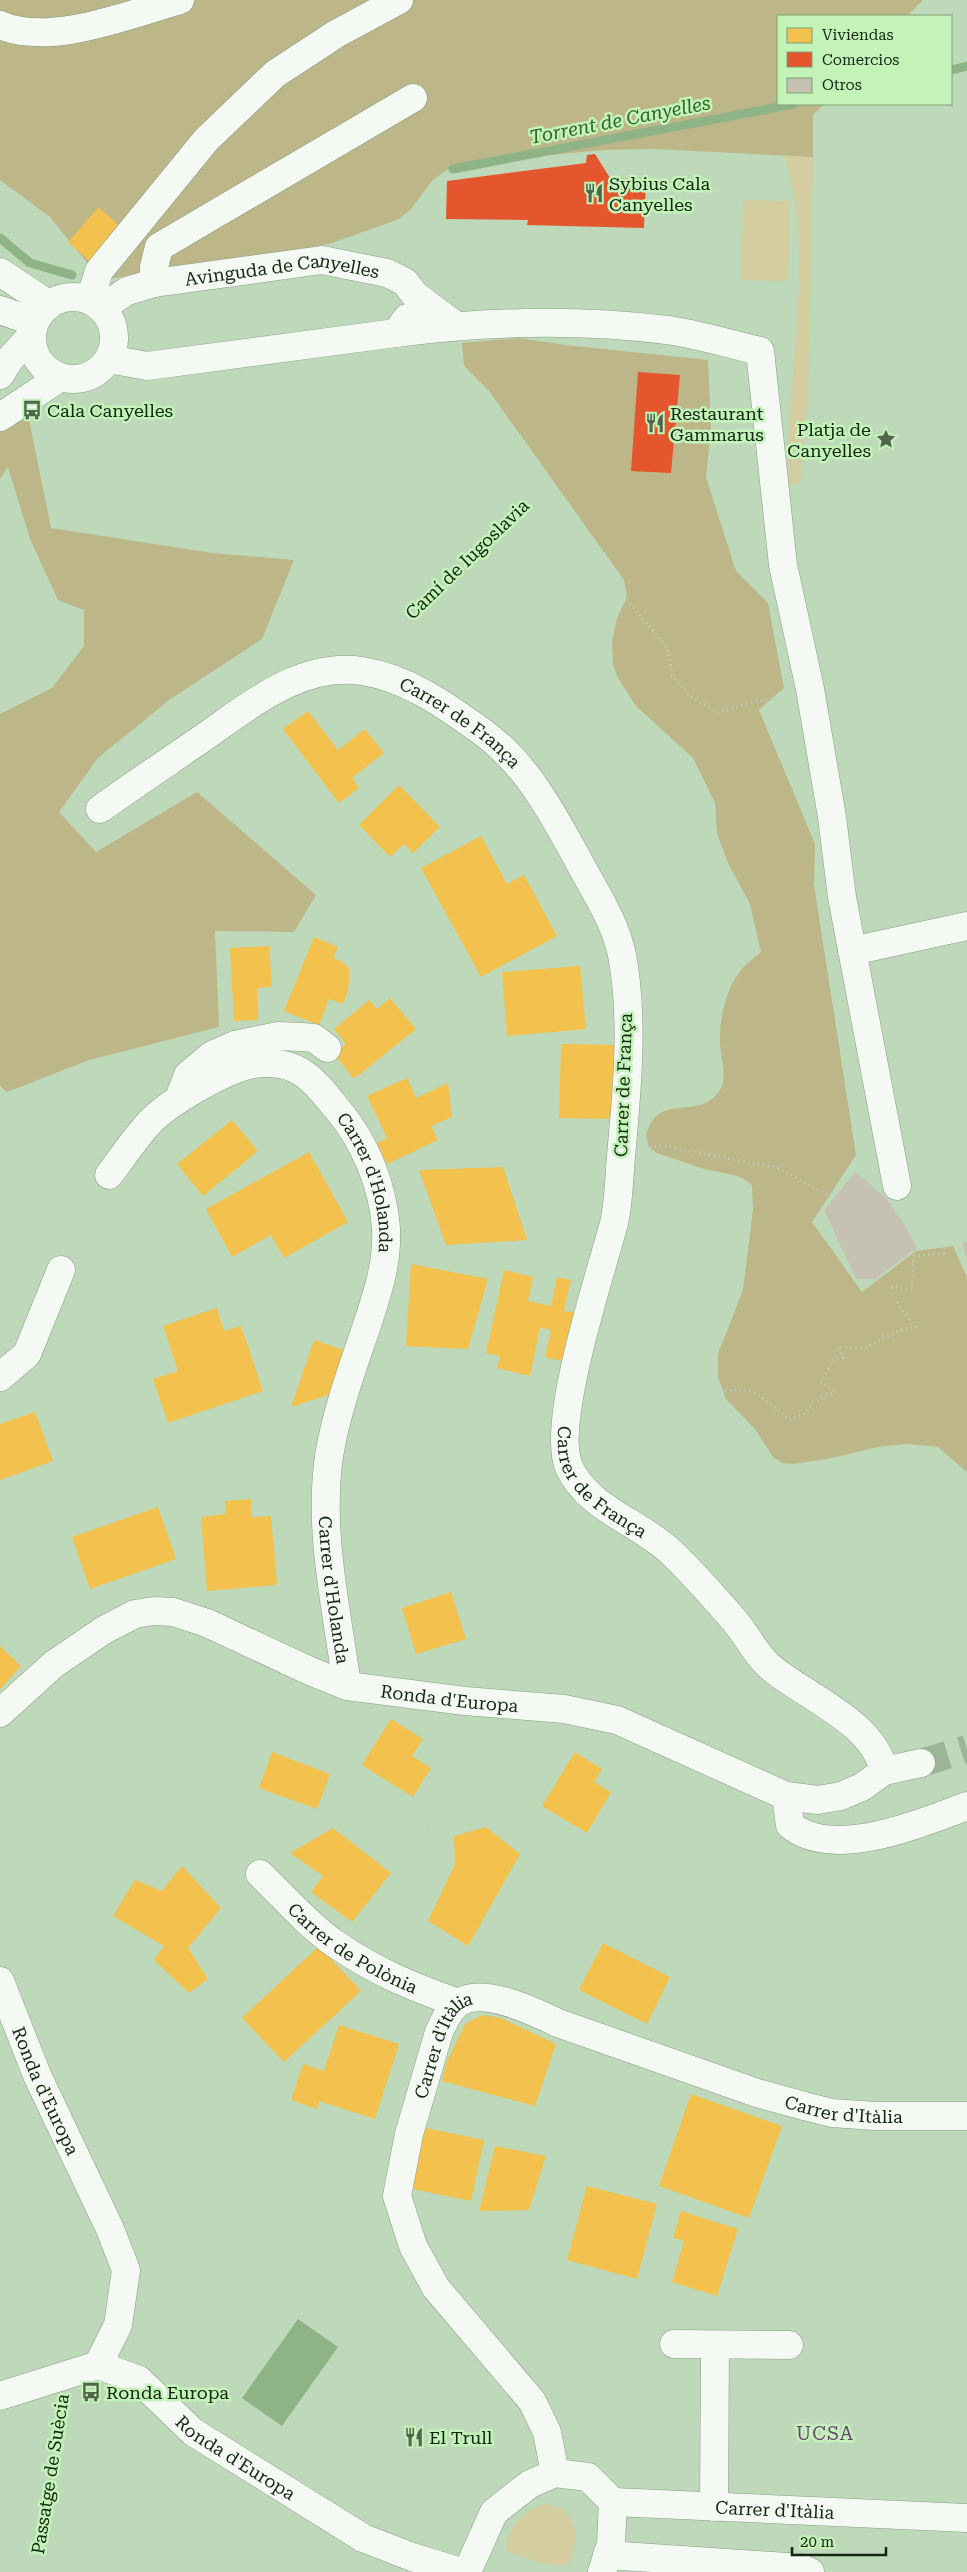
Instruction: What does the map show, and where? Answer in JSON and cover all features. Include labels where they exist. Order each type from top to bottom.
[{"type":"street","points":[[0,25],[34,32],[87,28],[180,0]]},
{"type":"street","points":[[96,304],[99,271],[206,140],[275,74],[336,34],[399,0]]},
{"type":"street","points":[[154,283],[154,267],[159,247],[413,98]]},
{"type":"street","name":"Avinguda de Canyelles","points":[[96,304],[127,291],[154,283],[322,260],[387,273],[405,282],[415,295],[455,325]]},
{"type":"street","points":[[0,272],[38,320],[34,353],[44,368],[59,378],[73,380],[87,377],[99,370],[109,359],[114,346],[114,332],[110,319],[96,304],[76,296],[62,298],[38,320],[0,375]]},
{"type":"street","points":[[396,333],[410,314],[415,295]]},
{"type":"street","points":[[0,310],[38,320]]},
{"type":"street","points":[[109,359],[147,366],[455,325],[560,322],[668,330],[760,351],[783,565],[810,689],[832,817],[842,897],[897,1186]]},
{"type":"street","points":[[0,417],[59,378]]},
{"type":"street","name":"Carrer de França","points":[[100,808],[275,689],[309,675],[337,671],[362,671],[433,697],[494,740],[524,771],[550,807],[614,928],[622,956],[627,1015],[627,1085],[616,1216],[587,1321],[564,1424],[563,1450],[570,1470],[583,1488],[598,1503],[669,1550],[734,1621],[767,1664],[861,1731],[882,1761],[884,1771]]},
{"type":"street","points":[[852,951],[967,926]]},
{"type":"street","points":[[178,1102],[188,1075],[212,1054],[235,1045],[278,1036],[314,1038],[327,1048]]},
{"type":"street","name":"Carrer d'Holanda","points":[[109,1175],[150,1121],[193,1091],[245,1066],[269,1063],[290,1066],[309,1078],[344,1118],[362,1144],[375,1175],[386,1227],[386,1258],[340,1414],[330,1455],[325,1502],[327,1543],[347,1686]]},
{"type":"street","points":[[0,1376],[27,1354],[61,1270]]},
{"type":"street","name":"Ronda d'Europa","points":[[0,1713],[54,1664],[104,1630],[135,1614],[154,1611],[173,1612],[207,1623],[310,1671],[347,1686],[465,1701],[564,1709],[618,1720],[786,1796],[818,1800],[841,1796],[862,1787],[884,1771],[921,1763]]},
{"type":"street","points":[[786,1796],[790,1825],[800,1833],[814,1838],[840,1840],[876,1836],[967,1806]]},
{"type":"street","name":"Carrer de Polònia","points":[[260,1874],[332,1942],[378,1971],[404,1984],[458,2003]]},
{"type":"street","name":"Ronda d'Europa","points":[[0,1981],[37,2075],[110,2229],[126,2270],[118,2325],[98,2365],[139,2380],[192,2432],[363,2538],[412,2557],[461,2572]]},
{"type":"street","name":"Carrer d'Itàlia","points":[[555,2472],[547,2432],[532,2402],[436,2288],[413,2246],[397,2196],[409,2134],[439,2032],[446,2017],[458,2003],[475,1997],[495,1999],[529,2009],[567,2026],[757,2093],[832,2113],[875,2116],[967,2116]]},
{"type":"street","points":[[674,2344],[789,2345]]},
{"type":"street","points":[[714,2507],[715,2345]]},
{"type":"street","points":[[0,2396],[98,2365]]},
{"type":"street","points":[[468,2572],[494,2512],[530,2484],[555,2472],[588,2477],[613,2502],[611,2544],[605,2563],[802,2568],[810,2572]]},
{"type":"street","name":"Carrer d'Itàlia","points":[[613,2502],[967,2518]]},
{"type":"path","name":"Camí de Iugoslavia","points":[[362,671],[383,642],[431,591],[536,492],[595,546],[611,580],[668,649],[672,675],[689,696],[718,712],[756,701],[792,696],[810,689]]},
{"type":"path","points":[[796,627],[967,577]]},
{"type":"path","points":[[854,760],[868,783],[921,849],[967,846]]},
{"type":"path","points":[[598,1503],[632,1467],[710,1396],[729,1389],[754,1391],[789,1420],[806,1413],[812,1403],[837,1392],[821,1383],[833,1361],[843,1358],[838,1348],[865,1348],[898,1331],[916,1327],[899,1306],[890,1286],[912,1290],[914,1256],[944,1253],[944,1247],[897,1186]]},
{"type":"path","points":[[404,1984],[400,1908],[402,1899],[434,1861],[424,1804],[462,1734],[465,1701]]},
{"type":"path","points":[[789,2345],[790,2237],[808,2107]]},
{"type":"path","name":"Passatge de Suècia","points":[[34,2572],[66,2375]]},
{"type":"shaded area","points":[[0,0],[923,0],[908,15],[777,15],[777,105],[823,105],[813,115],[813,157],[655,149],[603,150],[550,155],[446,170],[432,181],[411,209],[399,219],[332,243],[300,250],[101,280],[50,217],[0,180]]},
{"type":"shaded area","points":[[785,156],[813,157],[808,394],[800,484],[789,485],[789,444],[799,278],[794,196]]},
{"type":"shaded area","points":[[743,200],[790,201],[788,281],[741,280]]},
{"type":"shaded area","points":[[519,338],[566,345],[708,360],[711,428],[706,477],[736,571],[768,603],[784,688],[759,710],[815,844],[814,885],[856,1155],[812,1222],[862,1292],[916,1251],[953,1246],[967,1277],[967,1472],[938,1447],[906,1444],[878,1447],[832,1458],[794,1464],[782,1463],[773,1457],[755,1429],[726,1399],[718,1377],[718,1354],[743,1290],[753,1209],[752,1185],[734,1175],[704,1169],[657,1153],[649,1147],[646,1136],[651,1122],[659,1114],[668,1110],[699,1105],[709,1101],[718,1093],[724,1074],[720,1038],[725,1004],[734,980],[746,964],[761,952],[750,904],[728,863],[717,833],[715,803],[693,758],[636,706],[618,678],[613,664],[612,641],[617,618],[627,597],[624,580],[489,391],[464,366],[462,343]]},
{"type":"shaded area","points":[[0,411],[29,420],[51,528],[212,553],[294,560],[262,639],[169,700],[98,758],[59,812],[96,852],[197,792],[316,895],[294,932],[215,931],[219,1027],[89,1060],[7,1092],[0,1086],[0,714],[52,688],[84,646],[84,610],[58,600],[30,539],[8,467],[0,479]]},
{"type":"shaded area","points":[[298,2319],[338,2347],[282,2426],[242,2398]]},
{"type":"shaded area","points":[[545,2504],[562,2508],[574,2526],[574,2548],[568,2565],[561,2566],[538,2562],[509,2552],[506,2548],[509,2533],[518,2520],[531,2510]]},
{"type":"building: Viviendas","points":[[99,207],[120,227],[89,261],[68,242]]},
{"type":"building: Viviendas","points":[[308,711],[338,750],[365,729],[384,753],[352,778],[359,788],[339,803],[283,729]]},
{"type":"building: Viviendas","points":[[399,785],[440,827],[413,853],[404,844],[390,857],[359,825]]},
{"type":"building: Viviendas","points":[[481,836],[507,884],[524,875],[557,936],[481,977],[421,868]]},
{"type":"building: Viviendas","points":[[314,937],[338,947],[333,958],[343,962],[350,970],[348,991],[343,1004],[329,999],[319,1025],[284,1011]]},
{"type":"building: Viviendas","points":[[269,946],[272,987],[257,988],[258,1020],[234,1021],[230,948]]},
{"type":"building: Viviendas","points":[[580,966],[586,1029],[507,1036],[502,972]]},
{"type":"building: Viviendas","points":[[390,998],[416,1029],[354,1079],[334,1054],[346,1044],[334,1029],[369,1000],[377,1009]]},
{"type":"building: Viviendas","points":[[561,1044],[617,1045],[615,1119],[559,1118]]},
{"type":"building: Viviendas","points":[[407,1078],[416,1098],[448,1083],[452,1117],[431,1126],[438,1140],[387,1164],[377,1143],[387,1138],[367,1096]]},
{"type":"building: Viviendas","points":[[232,1120],[258,1151],[203,1196],[177,1164]]},
{"type":"building: Viviendas","points":[[309,1152],[348,1222],[284,1258],[271,1235],[232,1257],[206,1209]]},
{"type":"building: Viviendas","points":[[503,1167],[527,1240],[446,1245],[419,1170]]},
{"type":"building: Viviendas","points":[[411,1264],[488,1279],[468,1349],[406,1346]]},
{"type":"building: Viviendas","points":[[504,1270],[533,1277],[528,1301],[551,1306],[557,1277],[571,1280],[564,1311],[577,1313],[567,1362],[545,1357],[551,1330],[540,1327],[530,1376],[497,1368],[500,1356],[486,1353]]},
{"type":"building: Viviendas","points":[[217,1308],[224,1331],[241,1326],[263,1391],[168,1423],[153,1379],[178,1371],[163,1326]]},
{"type":"building: Viviendas","points":[[314,1340],[347,1351],[331,1394],[291,1407]]},
{"type":"building: Viviendas","points":[[35,1412],[53,1461],[0,1480],[0,1424]]},
{"type":"building: Viviendas","points":[[251,1499],[252,1517],[271,1516],[277,1585],[207,1591],[201,1517],[226,1514],[225,1501]]},
{"type":"building: Viviendas","points":[[158,1507],[176,1559],[90,1589],[72,1537]]},
{"type":"building: Viviendas","points":[[451,1592],[466,1639],[416,1654],[402,1608]]},
{"type":"building: Viviendas","points":[[0,1646],[21,1666],[0,1689]]},
{"type":"building: Viviendas","points":[[391,1719],[423,1739],[412,1756],[431,1768],[413,1797],[362,1765]]},
{"type":"building: Viviendas","points":[[272,1752],[330,1774],[317,1809],[259,1788]]},
{"type":"building: Viviendas","points":[[575,1752],[602,1769],[594,1782],[611,1792],[587,1833],[542,1806]]},
{"type":"building: Viviendas","points":[[486,1827],[520,1854],[468,1946],[428,1921],[455,1864],[454,1836]]},
{"type":"building: Viviendas","points":[[333,1828],[391,1873],[352,1922],[311,1892],[323,1876],[290,1853]]},
{"type":"building: Viviendas","points":[[182,1866],[221,1908],[188,1948],[208,1979],[189,1993],[154,1960],[164,1946],[113,1916],[135,1880],[162,1891]]},
{"type":"building: Viviendas","points":[[603,1943],[670,1977],[647,2024],[579,1990]]},
{"type":"building: Viviendas","points":[[319,1946],[361,1991],[284,2062],[242,2018]]},
{"type":"building: Viviendas","points":[[483,2015],[501,2018],[556,2044],[535,2106],[442,2081],[446,2064],[465,2024]]},
{"type":"building: Viviendas","points":[[339,2025],[399,2044],[375,2119],[319,2101],[317,2109],[291,2100],[303,2064],[324,2071]]},
{"type":"building: Viviendas","points":[[691,2094],[782,2126],[749,2218],[659,2186]]},
{"type":"building: Viviendas","points":[[421,2127],[484,2140],[471,2201],[408,2188]]},
{"type":"building: Viviendas","points":[[495,2146],[546,2156],[529,2210],[479,2211]]},
{"type":"building: Viviendas","points":[[587,2186],[657,2204],[637,2279],[567,2260]]},
{"type":"building: Viviendas","points":[[681,2211],[738,2229],[717,2296],[672,2282],[684,2241],[673,2238]]},
{"type":"building: Comercios","points":[[595,154],[610,178],[646,179],[644,228],[527,225],[528,220],[446,219],[447,181],[586,163],[587,155]]},
{"type":"building: Comercios","name":"Restaurant Gammarus","points":[[638,372],[680,375],[671,473],[631,471]]},
{"type":"building: Otros","points":[[855,1172],[885,1197],[904,1224],[917,1248],[875,1279],[856,1279],[824,1210]]},
{"type":"building: Otros","points":[[967,1241],[967,1257],[966,1257],[962,1243]]},
{"type":"waterway","name":"Torrent de Canyelles","points":[[952,70],[967,66]]},
{"type":"waterway","name":"Torrent de Canyelles","points":[[453,169],[789,105]]},
{"type":"waterway","name":"Torrent de Canyelles","points":[[0,238],[30,263],[72,275]]},
{"type":"tunnel","points":[[921,1763],[967,1749]]},
{"type":"place","name":"Sybius Cala Canyelles","points":[[594,193]]},
{"type":"place","name":"Cala Canyelles","points":[[32,410]]},
{"type":"place","name":"Restaurant Gammarus","points":[[655,423]]},
{"type":"place","name":"Platja de Canyelles","points":[[886,439]]},
{"type":"place","name":"Ronda Europa","points":[[91,2392]]},
{"type":"place","name":"El Trull","points":[[414,2437]]},
{"type":"district","name":"UCSA","points":[[825,2433]]}]
